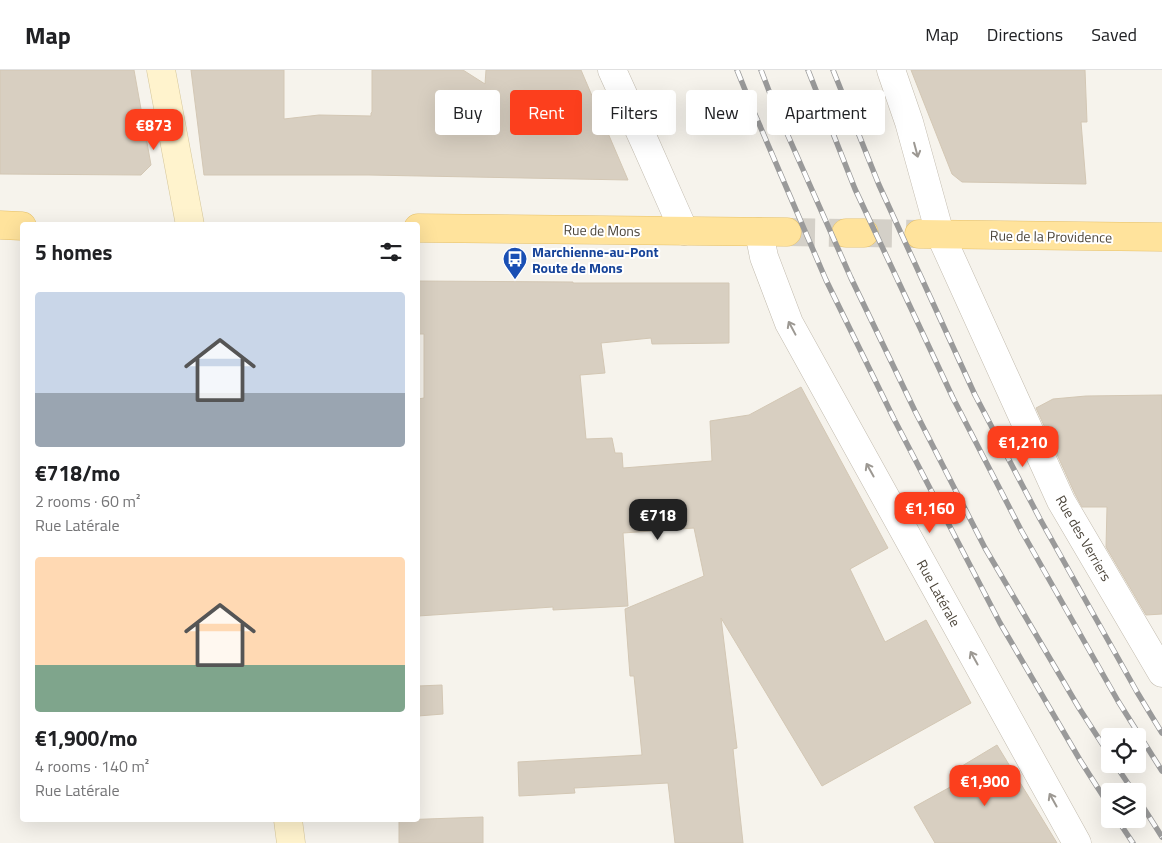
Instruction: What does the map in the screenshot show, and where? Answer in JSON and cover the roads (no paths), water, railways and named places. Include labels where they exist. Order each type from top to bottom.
[{"type":"main road","points":[[160,70],[189,222]]},
{"type":"main road","points":[[0,225],[20,226]]},
{"type":"main road","name":"Rue de Mons","points":[[420,228],[787,232]]},
{"type":"main road","name":"Rue de la Providence","points":[[929,234],[1162,237]]},
{"type":"main road","points":[[288,822],[291,843]]},
{"type":"street","points":[[612,70],[684,231]]},
{"type":"street","name":"Rue des Verriers","points":[[891,70],[909,122],[929,234],[1061,502],[1162,674]]},
{"type":"street","name":"Rue Latérale","points":[[759,232],[764,257],[789,323],[1077,843]]},
{"type":"tunnel","points":[[787,232],[846,233]]},
{"type":"tunnel","points":[[864,233],[919,234]]},
{"type":"railway","points":[[737,70],[826,280],[894,419],[1000,623],[1101,793]]},
{"type":"railway","points":[[761,70],[774,104],[851,278],[915,411],[985,548],[1101,742]]},
{"type":"railway","points":[[808,70],[855,189],[953,398],[1021,530],[1118,701],[1162,771]]},
{"type":"railway","points":[[833,70],[879,185],[975,395],[1040,519],[1162,733]]},
{"type":"railway","points":[[1121,773],[1128,783]]},
{"type":"railway","points":[[1146,812],[1162,837]]},
{"type":"railway","points":[[1123,828],[1133,843]]},
{"type":"place","name":"Marchienne-au-Pont Route de Mons","points":[[515,280]]}]
